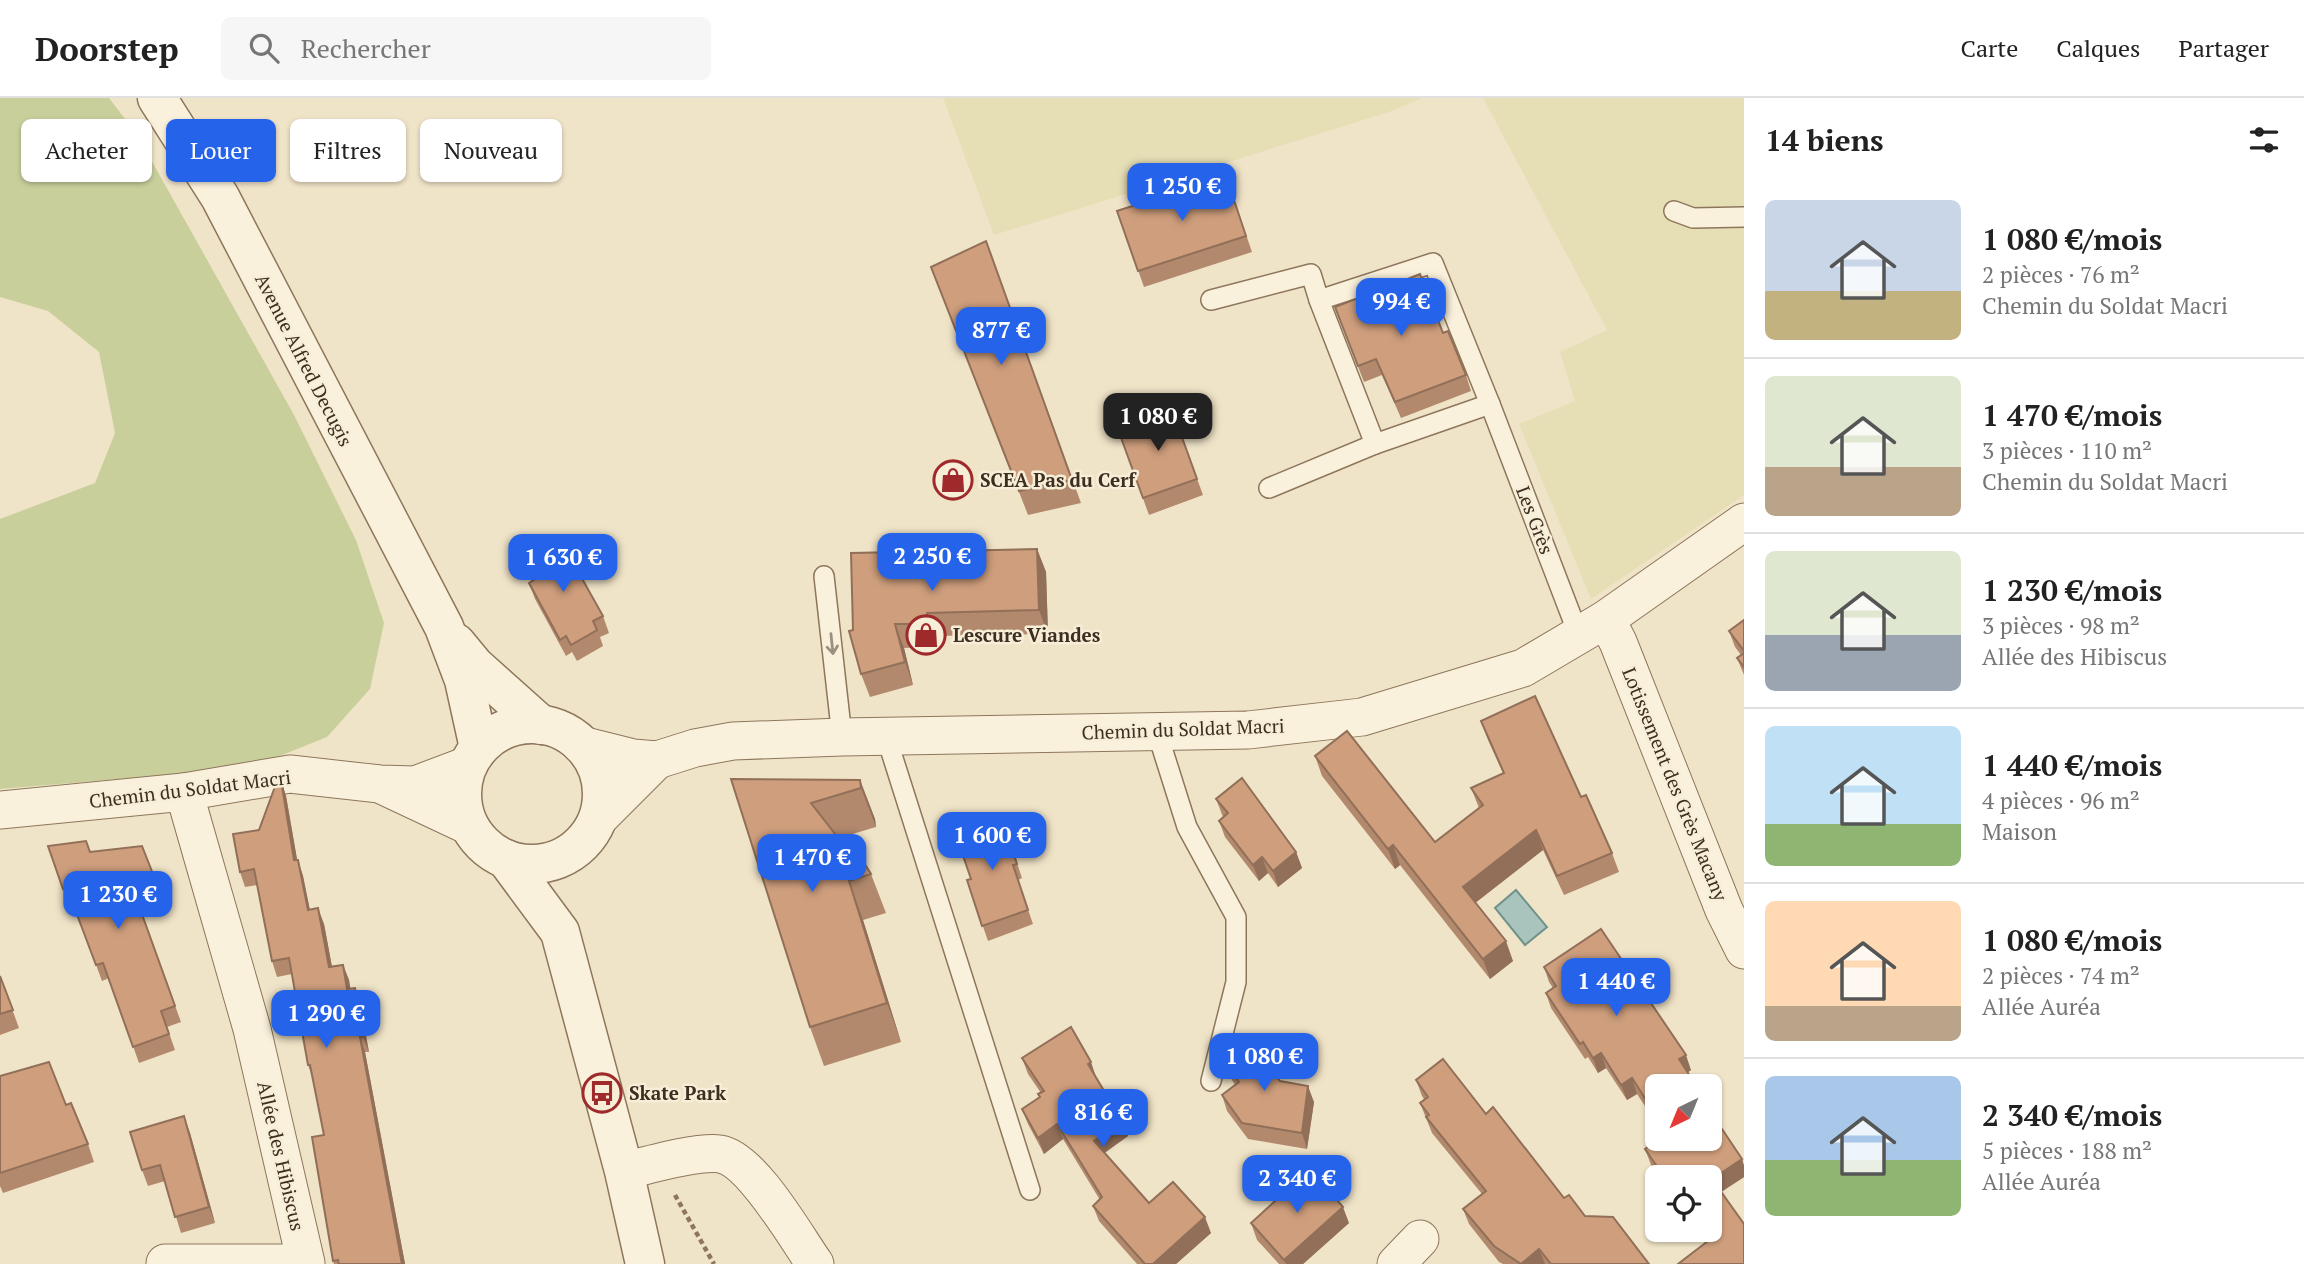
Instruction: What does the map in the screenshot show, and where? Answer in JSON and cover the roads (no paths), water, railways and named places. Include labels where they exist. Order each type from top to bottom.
[{"type":"street","name":"Avenue Alfred Decugis","points":[[157,98],[220,197],[444,627],[464,680],[473,757]]},
{"type":"street","name":"Chemin du Soldat Macri","points":[[581,745],[633,758],[657,760],[695,748],[733,741],[886,736],[997,725],[1157,732],[1248,730],[1362,717],[1523,668],[1592,628],[1744,522]]},
{"type":"street","name":"Avenue Alfred Decugis","points":[[444,627],[475,666],[541,725]]},
{"type":"street","name":"Lotissement des Grès Macany","points":[[1592,628],[1618,642],[1724,910],[1744,950]]},
{"type":"street","points":[[589,832],[554,861],[538,864],[506,859],[484,846],[469,826],[461,796],[463,780],[473,757],[492,736],[507,729],[541,725],[563,731],[581,745],[593,761],[600,780],[602,800],[564,895],[560,932],[624,1171],[645,1264]]},
{"type":"street","name":"Chemin du Soldat Macri","points":[[0,810],[184,792],[290,774],[380,785],[415,785],[473,757]]},
{"type":"street","name":"Chemin du Soldat Macri","points":[[589,832],[657,760]]},
{"type":"street","name":"Chemin du Soldat Macri","points":[[380,785],[469,826]]},
{"type":"street","name":"Allée des Hibiscus","points":[[165,1264],[306,1264],[252,1029],[184,792]]},
{"type":"street","points":[[506,859],[560,932]]},
{"type":"street","points":[[624,1171],[707,1154],[724,1154],[755,1177],[815,1264]]},
{"type":"lane","points":[[1674,211],[1693,218],[1744,217]]},
{"type":"lane","name":"Les Grès","points":[[1319,300],[1433,263],[1490,404],[1592,628]]},
{"type":"lane","points":[[1211,300],[1311,274],[1376,444]]},
{"type":"lane","points":[[1269,488],[1376,444],[1490,404]]},
{"type":"lane","points":[[824,576],[842,737]]},
{"type":"lane","points":[[1157,732],[1187,827],[1236,917],[1236,982],[1211,1081]]},
{"type":"lane","points":[[886,736],[1030,1190]]},
{"type":"water","points":[[1516,890],[1547,927],[1525,945],[1495,908]]},
{"type":"place","name":"SCEA Pas du Cerf","points":[[953,480]]},
{"type":"place","name":"Lescure Viandes","points":[[926,635]]},
{"type":"place","name":"Skate Park","points":[[602,1093]]}]
